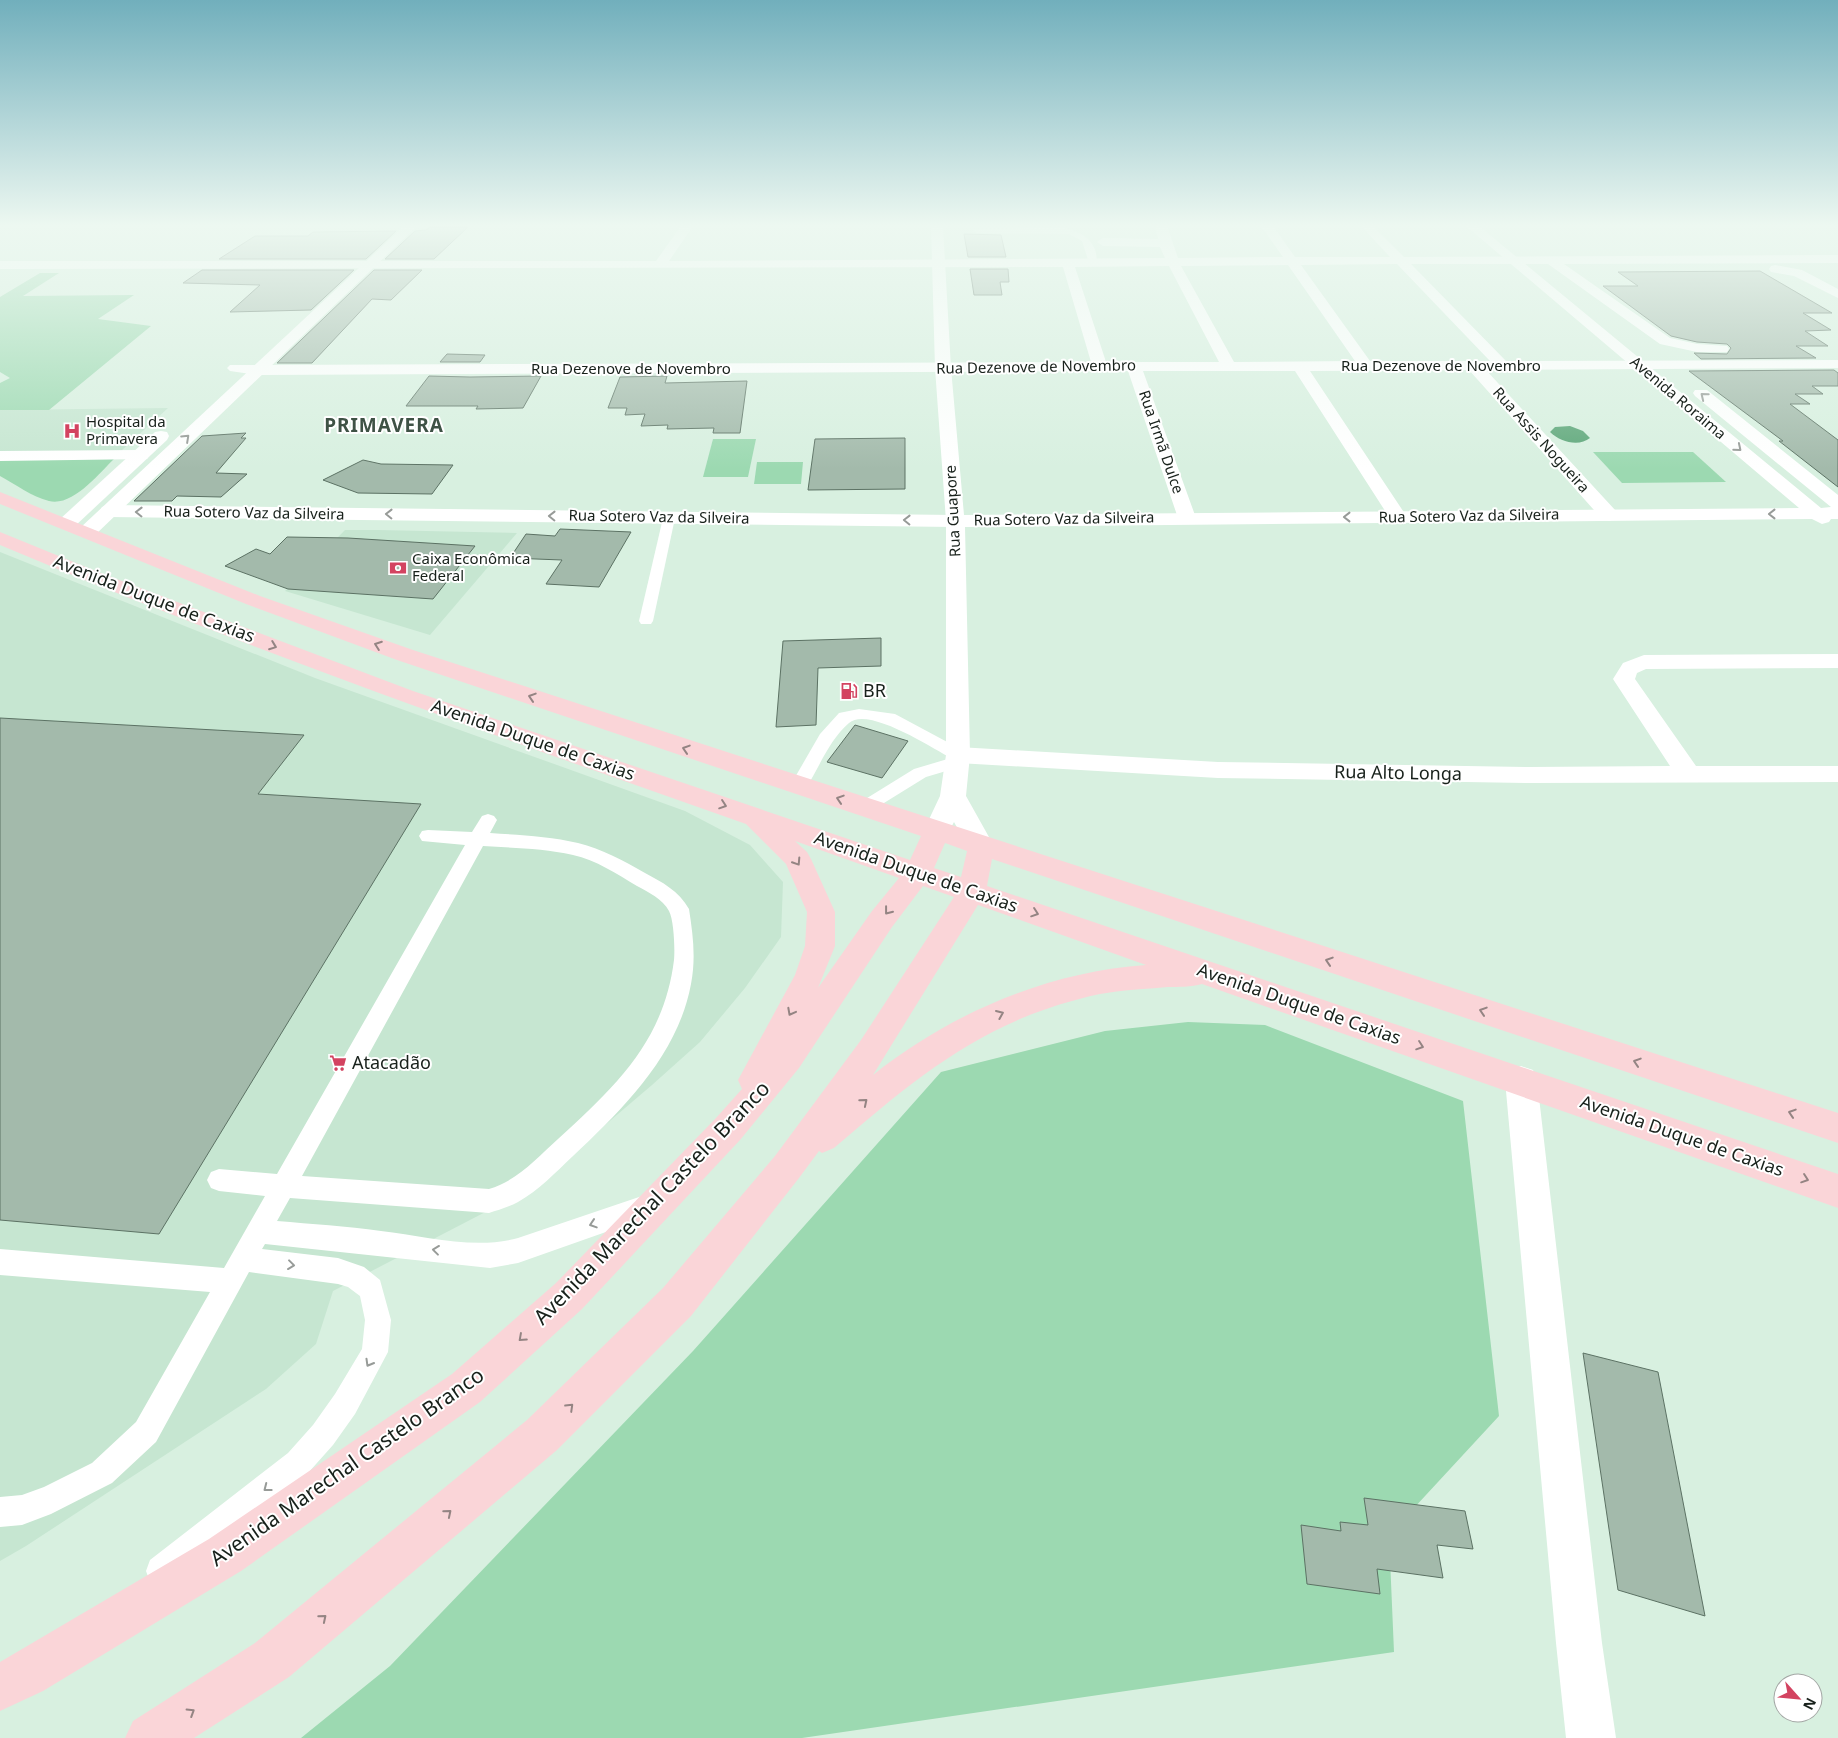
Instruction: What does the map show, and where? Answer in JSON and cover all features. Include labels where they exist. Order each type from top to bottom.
[{"type":"main road","name":"Avenida Duque de Caxias","points":[[0,497],[253,600],[405,655],[1838,1128]]},
{"type":"main road","name":"Avenida Duque de Caxias","points":[[0,538],[91,576],[405,696],[1838,1191]]},
{"type":"main road","points":[[728,1129],[809,977],[820,946],[821,912],[797,859],[751,814]]},
{"type":"main road","name":"Rua Guapore","points":[[918,872],[937,830]]},
{"type":"main road","points":[[150,1738],[272,1660],[542,1434],[677,1302],[787,1167],[872,1050],[972,892],[981,846]]},
{"type":"main road","name":"Avenida Marechal Castelo Branco","points":[[13,1680],[225,1555],[466,1388],[569,1296],[728,1129],[788,1058],[882,919],[918,872]]},
{"type":"main road","points":[[787,1167],[879,1089],[933,1049],[995,1016],[1044,996],[1102,982],[1209,973]]},
{"type":"street","points":[[77,528],[109,511],[258,370],[317,307]]},
{"type":"street","name":"Rua Guapore","points":[[937,830],[953,796],[957,758],[955,521],[943,368],[941,307]]},
{"type":"street","points":[[1082,307],[1100,366]]},
{"type":"street","points":[[1198,307],[1229,366]]},
{"type":"street","points":[[1325,307],[1366,366]]},
{"type":"street","points":[[1446,307],[1502,365]]},
{"type":"street","name":"Avenida Roraima","points":[[1568,307],[1637,365],[1828,517]]},
{"type":"street","points":[[1592,307],[1598,312]]},
{"type":"street","points":[[1618,307],[1666,341],[1697,348],[1740,349]]},
{"type":"street","name":"Avenida Roraima","points":[[1643,347],[1838,504]]},
{"type":"street","name":"Rua Dezenove de Novembro","points":[[249,355],[231,372],[258,370],[1838,364]]},
{"type":"street","name":"Rua Assis Nogueira","points":[[1473,365],[1609,515]]},
{"type":"street","name":"Rua Irmã Dulce","points":[[1134,366],[1187,518]]},
{"type":"street","points":[[1300,366],[1398,517]]},
{"type":"street","points":[[77,528],[141,455],[170,428]]},
{"type":"street","points":[[0,456],[141,455]]},
{"type":"street","name":"Rua Sotero Vaz da Silveira","points":[[109,511],[955,521],[1609,515],[1828,517]]},
{"type":"street","points":[[1688,774],[1624,679],[1626,670],[1631,666],[1644,662],[1838,661]]},
{"type":"street","name":"Rua Alto Longa","points":[[957,758],[1218,770],[1529,775],[1838,774]]},
{"type":"street","points":[[953,796],[981,846]]},
{"type":"street","points":[[1521,1080],[1579,1643],[1591,1738]]},
{"type":"lane","points":[[646,621],[669,518]]},
{"type":"lane","points":[[799,786],[826,738],[845,717],[859,714],[889,718],[957,758]]},
{"type":"lane","points":[[865,807],[920,773],[957,758]]},
{"type":"lane","points":[[0,1512],[22,1510],[51,1499],[102,1473],[146,1432],[488,820]]},
{"type":"lane","points":[[218,1180],[489,1201],[508,1195],[532,1180],[590,1125],[638,1074],[667,1027],[681,985],[684,948],[679,909],[662,891],[611,862],[576,849],[541,843],[428,836]]},
{"type":"lane","points":[[259,1231],[366,1241],[480,1256],[498,1256],[515,1252],[552,1237],[656,1204]]},
{"type":"lane","points":[[0,1262],[236,1270],[338,1270],[355,1276],[371,1289],[378,1320],[375,1352],[345,1404],[324,1435],[298,1463],[13,1680]]},
{"type":"shaded area","points":[[0,307],[116,307],[98,319],[151,326],[49,410],[0,410],[0,383],[10,378],[0,372]]},
{"type":"shaded area","name":"Hospital da Primavera","points":[[168,408],[121,451],[0,454],[0,410]]},
{"type":"shaded area","points":[[1570,426],[1583,431],[1590,438],[1586,441],[1575,443],[1564,441],[1550,432],[1555,427]]},
{"type":"shaded area","points":[[713,439],[756,439],[748,477],[703,477]]},
{"type":"shaded area","points":[[1593,452],[1693,452],[1726,482],[1622,483]]},
{"type":"shaded area","points":[[0,458],[115,458],[76,494],[67,499],[49,501],[36,497],[0,476]]},
{"type":"shaded area","points":[[757,462],[803,462],[801,484],[754,484]]},
{"type":"shaded area","points":[[345,530],[517,533],[430,635],[285,591]]},
{"type":"shaded area","name":"Atacadão","points":[[0,552],[315,678],[685,811],[750,845],[783,882],[781,937],[745,988],[700,1042],[652,1085],[530,1189],[333,1291],[316,1344],[266,1389],[26,1546],[0,1561]]},
{"type":"shaded area","points":[[1188,1022],[1265,1025],[1463,1101],[1499,1416],[1389,1535],[1394,1652],[802,1738],[301,1738],[390,1666],[693,1351],[941,1072],[1105,1031]]},
{"type":"building","points":[[235,307],[314,307],[311,310],[230,312]]},
{"type":"building","points":[[335,307],[364,307],[312,363],[277,363]]},
{"type":"building","points":[[1632,307],[1822,307],[1832,313],[1803,313],[1831,330],[1805,331],[1828,346],[1796,346],[1816,358],[1701,359],[1694,353],[1727,354],[1731,348],[1727,344],[1697,342],[1671,336]]},
{"type":"building","points":[[447,354],[485,355],[480,362],[440,362]]},
{"type":"building","points":[[1834,370],[1838,373],[1838,386],[1812,386],[1823,394],[1795,394],[1810,404],[1790,404],[1838,440],[1838,487],[1779,441],[1783,441],[1689,371]]},
{"type":"building","points":[[429,376],[541,376],[523,408],[476,409],[478,406],[406,406]]},
{"type":"building","points":[[667,376],[665,383],[747,381],[740,433],[713,433],[714,428],[667,429],[668,425],[641,426],[645,414],[625,415],[627,408],[608,408],[620,377]]},
{"type":"building","points":[[246,433],[241,438],[246,438],[216,473],[247,474],[221,497],[177,496],[172,501],[134,501],[202,436]]},
{"type":"building","points":[[905,438],[905,489],[808,490],[815,439]]},
{"type":"building","points":[[363,460],[381,464],[453,465],[432,494],[358,493],[323,480]]},
{"type":"building","points":[[560,529],[631,532],[599,587],[546,584],[562,560],[510,558],[526,534],[555,536]]},
{"type":"building","points":[[287,537],[348,538],[475,546],[433,599],[288,589],[225,566],[256,549],[270,554]]},
{"type":"building","points":[[881,638],[881,666],[818,668],[816,725],[776,727],[783,641]]},
{"type":"building","points":[[0,718],[304,735],[258,794],[421,804],[159,1234],[0,1220]]},
{"type":"building","points":[[855,725],[908,741],[882,778],[827,762]]},
{"type":"building","points":[[1583,1353],[1658,1372],[1705,1616],[1618,1590]]},
{"type":"building","points":[[1364,1498],[1465,1511],[1473,1549],[1437,1545],[1443,1578],[1377,1569],[1380,1594],[1307,1584],[1301,1525],[1341,1531],[1340,1522],[1368,1525]]},
{"type":"place","name":"Hospital da Primavera","points":[[72,431]]},
{"type":"place","name":"Caixa Econômica Federal","points":[[398,568]]},
{"type":"place","name":"BR","points":[[849,691]]},
{"type":"place","name":"Atacadão","points":[[338,1063]]},
{"type":"district","name":"PRIMAVERA","points":[[384,425]]}]
